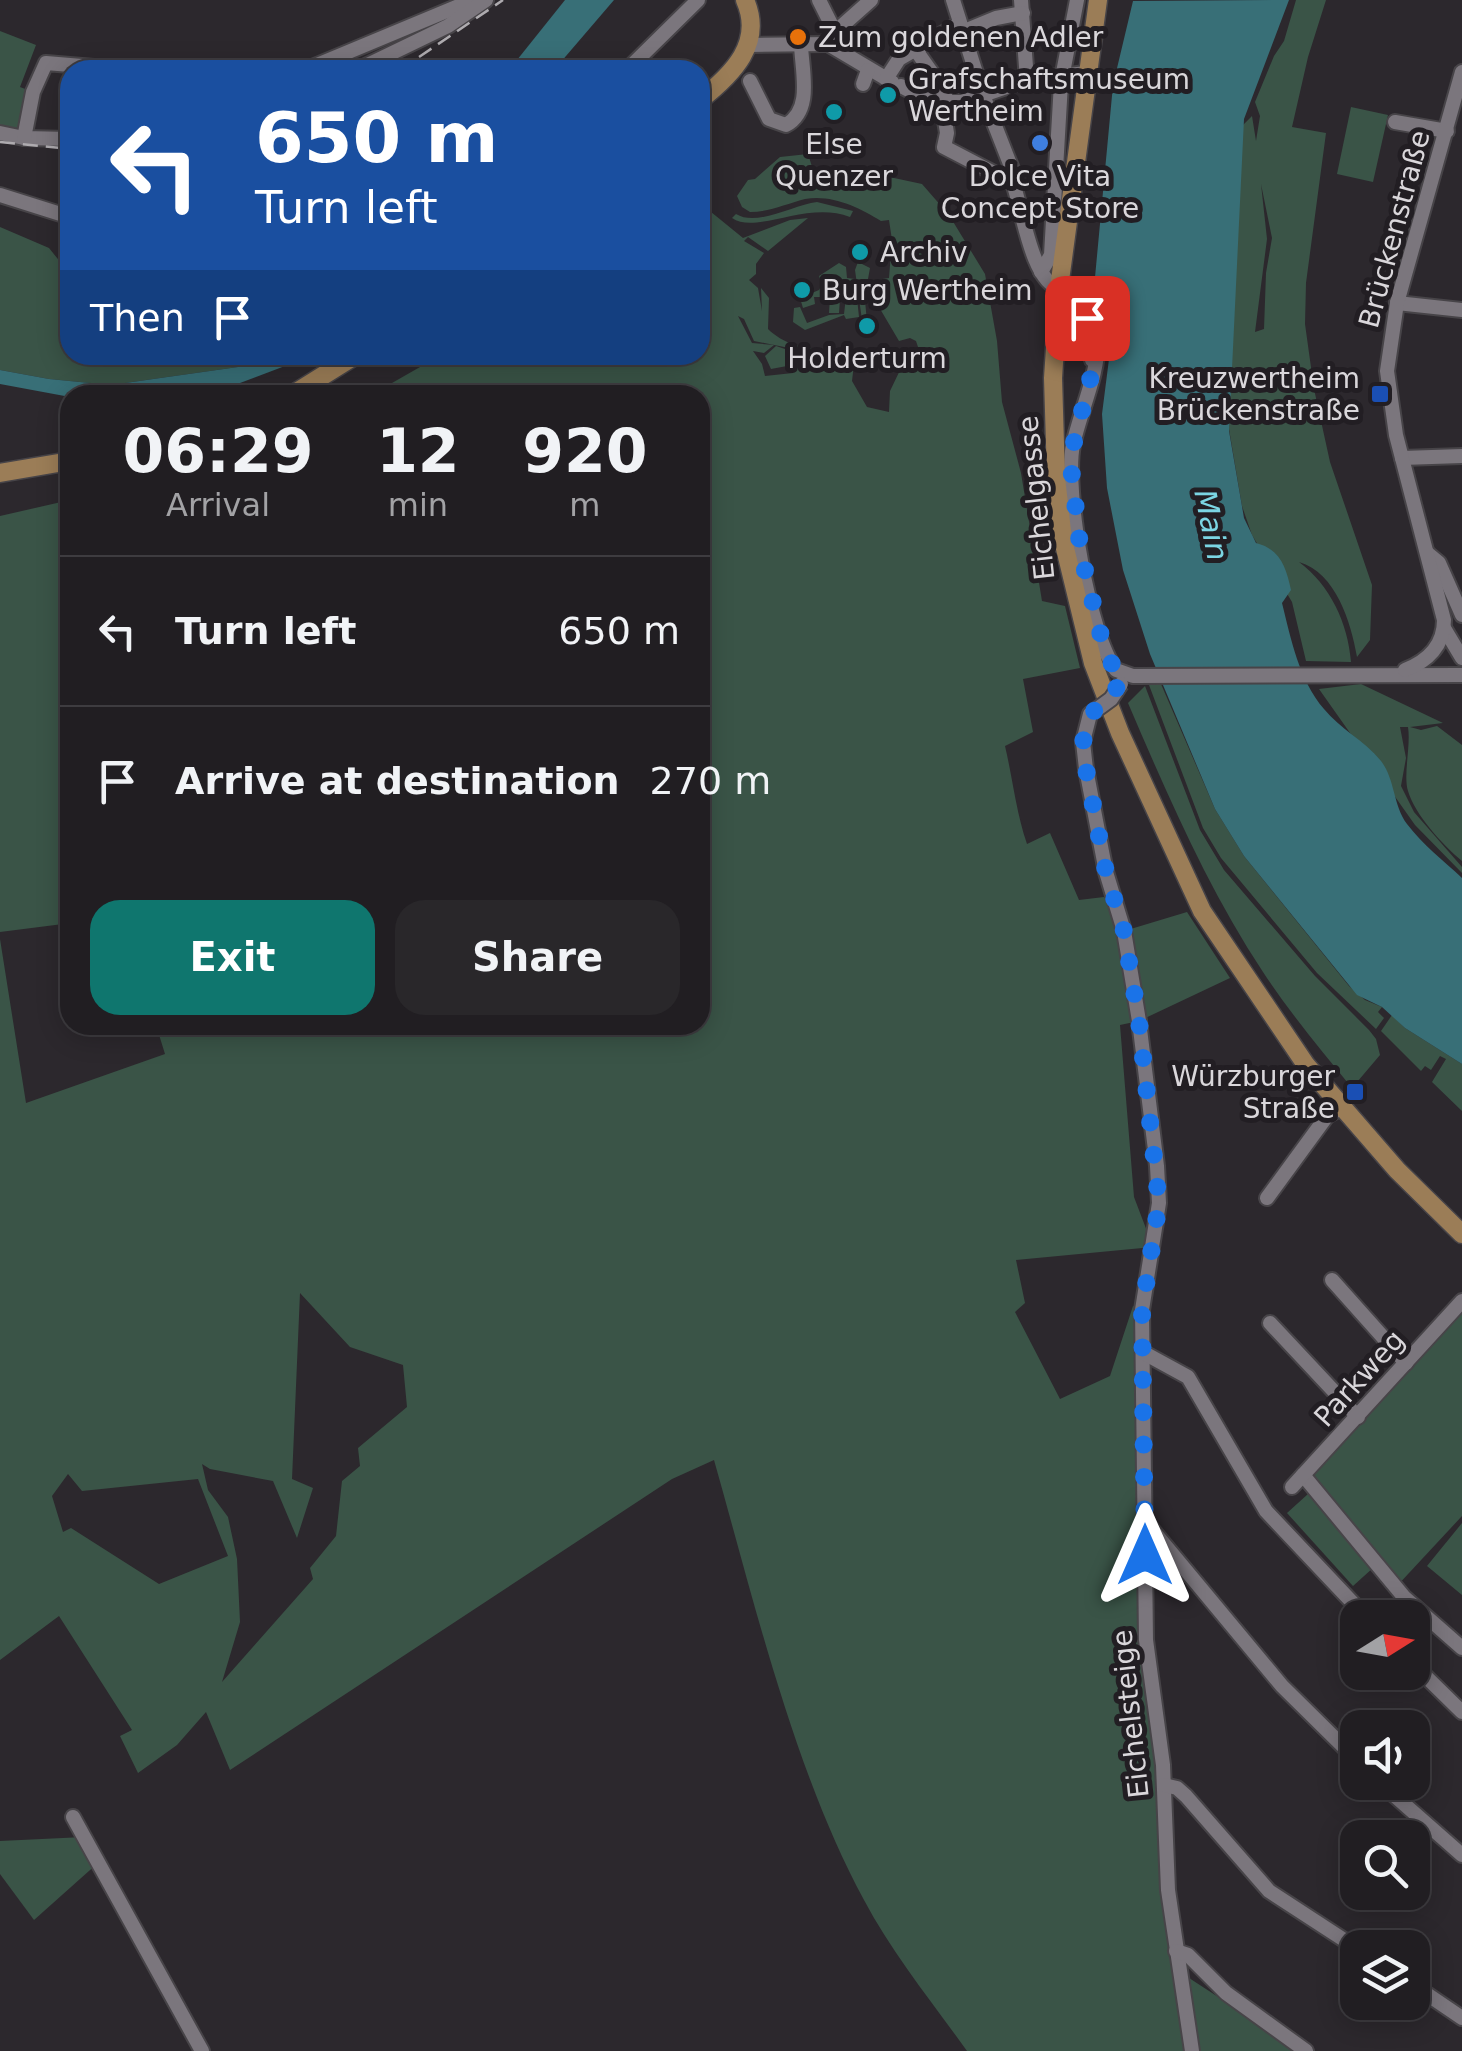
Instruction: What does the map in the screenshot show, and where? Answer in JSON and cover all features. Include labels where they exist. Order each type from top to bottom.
[{"type":"main road","points":[[710,91],[749,45],[752,18],[745,0]]},
{"type":"main road","name":"Eichelgasse","points":[[1098,0],[1056,317],[1054,441],[1063,540],[1105,714]]},
{"type":"main road","points":[[308,385],[340,365]]},
{"type":"main road","points":[[0,473],[60,463]]},
{"type":"main road","points":[[1105,714],[1202,910],[1283,1034],[1397,1170],[1462,1234]]},
{"type":"street","points":[[329,60],[472,0]]},
{"type":"street","points":[[378,60],[448,26],[486,0]]},
{"type":"street","points":[[818,0],[832,38],[865,77],[895,83],[945,105],[1027,80],[1086,73]]},
{"type":"street","points":[[749,45],[801,45],[832,38],[871,0]]},
{"type":"street","points":[[952,0],[1012,169],[1040,272],[1050,286],[1059,288]]},
{"type":"street","points":[[1040,272],[1051,255],[1062,74],[1076,0]]},
{"type":"street","points":[[637,60],[691,2]]},
{"type":"street","points":[[895,83],[899,59],[915,49],[1022,6],[1027,80]]},
{"type":"street","points":[[750,82],[769,119],[786,126],[797,119],[804,102],[801,45]]},
{"type":"street","points":[[915,49],[937,80],[945,105],[944,148],[1013,182]]},
{"type":"street","points":[[24,138],[33,92],[46,63],[60,64]]},
{"type":"street","name":"Brückenstraße","points":[[1462,74],[1398,303],[1387,371],[1402,458],[1444,628],[1462,658]]},
{"type":"street","points":[[1395,122],[1446,131]]},
{"type":"street","points":[[0,133],[60,140]]},
{"type":"street","points":[[0,196],[60,213]]},
{"type":"street","points":[[1398,303],[1462,310]]},
{"type":"street","points":[[1056,317],[1080,314],[1093,326],[1098,341],[1072,450],[1073,500],[1084,568],[1104,648],[1112,664],[1126,678],[1462,674]]},
{"type":"street","points":[[1402,458],[1462,456]]},
{"type":"street","points":[[1427,553],[1439,563],[1462,615]]},
{"type":"street","points":[[1396,673],[1431,655],[1444,628]]},
{"type":"street","points":[[1105,714],[1126,678]]},
{"type":"street","name":"Eichelsteige","points":[[1105,714],[1090,714],[1083,742],[1106,872],[1124,931],[1156,1166],[1159,1203],[1142,1310],[1146,1640],[1164,1786],[1168,1890],[1192,2051]]},
{"type":"street","points":[[1266,1198],[1327,1116],[1342,1107]]},
{"type":"street","points":[[1332,1280],[1406,1363]]},
{"type":"street","name":"Parkweg","points":[[1292,1487],[1462,1302]]},
{"type":"street","points":[[1270,1323],[1358,1417]]},
{"type":"street","points":[[1144,1353],[1188,1377],[1266,1512],[1350,1600]]},
{"type":"street","points":[[1304,1475],[1404,1597],[1462,1648]]},
{"type":"street","points":[[1145,1521],[1262,1663],[1340,1743]]},
{"type":"street","points":[[1430,1681],[1462,1712]]},
{"type":"street","points":[[1164,1786],[1176,1788],[1186,1796],[1270,1891],[1340,1937]]},
{"type":"street","points":[[1399,1800],[1462,1855]]},
{"type":"street","points":[[73,1817],[202,2051]]},
{"type":"street","points":[[1176,1951],[1185,1953],[1236,2002],[1306,2051]]},
{"type":"street","points":[[1430,1996],[1462,2018]]},
{"type":"green space","points":[[1296,0],[1326,0],[1292,127],[1326,133],[1306,283],[1305,324],[1330,462],[1372,585],[1370,640],[1357,657],[1340,600],[1323,577],[1299,562],[1320,582],[1335,606],[1346,633],[1351,662],[1306,661],[1292,602],[1252,535],[1242,506],[1229,429],[1238,130],[1252,116],[1256,141],[1260,116],[1255,102],[1284,41]],"holes":[[[1261,184],[1272,238],[1264,329],[1255,332],[1267,239]]]},
{"type":"green space","points":[[0,31],[36,45],[20,87],[33,92],[24,138],[0,133]]},
{"type":"green space","points":[[1351,107],[1388,115],[1373,182],[1337,174]]},
{"type":"green space","points":[[808,154],[814,173],[880,175],[922,184],[949,215],[985,274],[997,341],[1002,402],[1021,473],[1042,601],[1065,606],[1080,668],[1023,679],[1033,732],[1005,746],[1027,844],[1050,833],[1079,900],[1104,897],[1120,913],[1124,931],[1187,912],[1230,978],[1139,1021],[1120,1025],[1134,1197],[1153,1247],[1016,1260],[1025,1303],[1015,1312],[1060,1399],[1110,1376],[1133,1306],[1142,1310],[1144,1588],[1186,1976],[1301,2051],[967,2051],[887,1939],[839,1850],[796,1741],[714,1460],[672,1479],[230,1770],[206,1712],[177,1745],[138,1773],[120,1736],[132,1730],[59,1616],[0,1660],[0,939],[26,1103],[165,1054],[159,1035],[710,1035],[710,385],[388,385],[424,365],[710,365],[710,211],[743,238],[790,220],[808,218],[768,251],[748,237],[744,241],[764,253],[756,264],[756,274],[749,280],[758,288],[762,311],[761,288],[769,298],[768,329],[784,341],[804,347],[844,348],[854,364],[852,381],[867,407],[889,412],[890,391],[903,364],[913,362],[920,353],[916,341],[899,341],[876,302],[876,280],[889,278],[889,220],[881,221],[825,198],[750,212],[742,207],[737,196],[748,180],[755,179],[780,157]],"holes":[[[738,316],[744,319],[754,341],[774,345],[752,343]],[[774,345],[799,350],[791,367],[793,373],[765,376],[753,351],[764,353]],[[300,1293],[350,1347],[403,1365],[407,1407],[358,1448],[360,1466],[342,1481],[336,1536],[310,1568],[313,1579],[222,1682],[240,1622],[237,1559],[228,1517],[208,1490],[202,1464],[273,1481],[297,1538],[313,1488],[292,1479]],[[68,1474],[82,1491],[198,1479],[228,1556],[159,1584],[71,1528],[63,1532],[52,1496]]]},
{"type":"green space","points":[[817,202],[853,211],[850,217],[817,212],[755,223],[732,218],[736,214],[765,217]]},
{"type":"green space","points":[[0,227],[49,248],[60,262],[60,365],[242,365],[111,385],[0,370]]},
{"type":"green space","points":[[858,262],[870,268],[868,279],[863,279],[867,322],[863,327],[855,270]]},
{"type":"green space","points":[[839,263],[846,267],[847,278],[855,279],[859,317],[846,319],[844,315],[805,330],[793,322],[794,308],[800,307],[807,323],[844,314],[846,297],[835,297],[834,291],[830,295],[831,298],[840,299],[839,313],[829,313],[830,297],[814,297],[815,304],[803,308],[800,298],[819,290],[819,276]]},
{"type":"green space","points":[[776,346],[794,352],[787,366],[771,369],[765,356]]},
{"type":"green space","points":[[60,502],[60,924],[0,932],[0,516]]},
{"type":"green space","points":[[1161,684],[1215,809],[1244,856],[1349,986],[1365,1000],[1382,1007],[1378,1012],[1384,1018],[1376,1029],[1317,973],[1221,858],[1203,828],[1149,685]]},
{"type":"green space","points":[[1361,684],[1443,723],[1410,727],[1421,730],[1437,726],[1462,745],[1462,861],[1430,829],[1412,800],[1406,777],[1408,727],[1400,727],[1406,758],[1401,786],[1414,812],[1462,867],[1462,873],[1415,825],[1319,689]]},
{"type":"green space","points":[[1145,686],[1200,830],[1224,870],[1315,976],[1376,1039],[1380,1055],[1352,1088],[1273,987],[1206,874],[1128,703]]},
{"type":"green space","points":[[1392,1015],[1405,1028],[1462,1064],[1462,1111],[1432,1082],[1446,1059],[1440,1056],[1431,1070],[1425,1066],[1421,1071],[1381,1031]]},
{"type":"green space","points":[[1462,1301],[1462,1516],[1396,1587],[1303,1475]]},
{"type":"green space","points":[[1308,1494],[1374,1567],[1353,1586],[1287,1513]]},
{"type":"green space","points":[[1462,1523],[1462,1595],[1427,1566]]},
{"type":"green space","points":[[84,1837],[99,1862],[34,1920],[0,1874],[0,1841]]},
{"type":"water","points":[[565,0],[614,0],[563,60],[517,60]]},
{"type":"water","name":"Main","points":[[1289,0],[1244,119],[1229,431],[1244,518],[1256,543],[1276,554],[1287,574],[1291,590],[1282,603],[1308,685],[1330,716],[1381,761],[1407,824],[1462,878],[1462,1064],[1405,1028],[1382,1007],[1357,995],[1244,856],[1215,809],[1150,654],[1123,570],[1107,488],[1102,414],[1109,359],[1108,314],[1094,288],[1113,85],[1133,1]]},
{"type":"water","points":[[288,365],[235,385],[111,385],[238,367]]},
{"type":"water","points":[[0,370],[111,385],[60,385],[60,395],[0,384]]},
{"type":"railway","points":[[415,60],[503,0]]},
{"type":"railway","points":[[0,142],[60,148]]},
{"type":"place","name":"Zum goldenen Adler","points":[[798,37]]},
{"type":"place","name":"Grafschaftsmuseum Wertheim","points":[[888,95]]},
{"type":"place","name":"Else Quenzer","points":[[834,112]]},
{"type":"place","name":"Dolce Vita Concept Store","points":[[1040,143]]},
{"type":"place","name":"Archiv","points":[[860,252]]},
{"type":"place","name":"Burg Wertheim","points":[[802,290]]},
{"type":"place","name":"Holderturm","points":[[867,326]]},
{"type":"place","name":"Kreuzwertheim Brückenstraße","points":[[1380,394]]},
{"type":"place","name":"Würzburger Straße","points":[[1355,1092]]},
{"type":"route","points":[[1087,318],[1096,333],[1098,349],[1072,450],[1072,486],[1090,598],[1104,648],[1116,670],[1124,674],[1122,684],[1111,698],[1090,714],[1083,742],[1106,872],[1120,912],[1139,1021],[1159,1203],[1142,1310],[1145,1555]]}]
